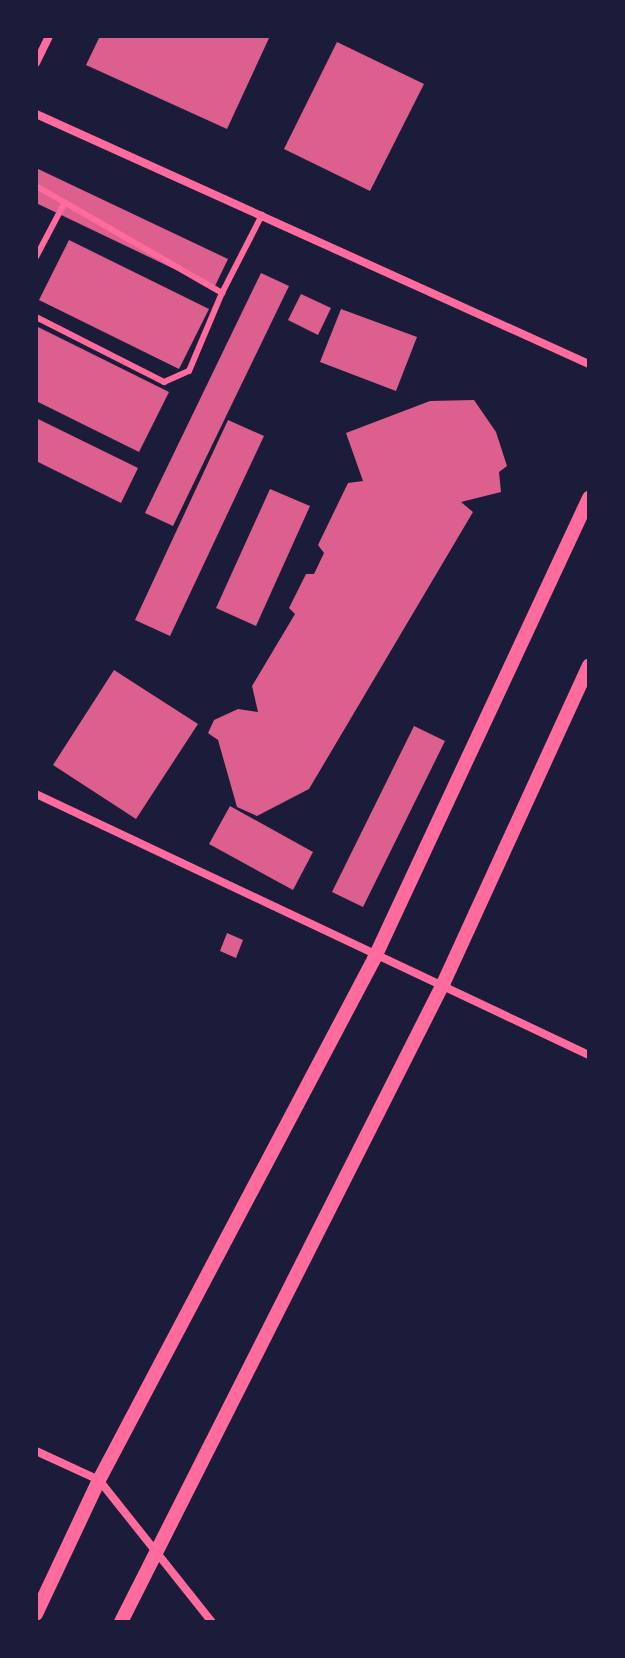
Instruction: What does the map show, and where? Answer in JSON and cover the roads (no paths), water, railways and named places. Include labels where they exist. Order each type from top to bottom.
[{"type":"street","points":[[36,63],[49,36]]},
{"type":"street","points":[[36,114],[589,364]]},
{"type":"street","points":[[36,1614],[99,1480],[374,959],[589,498]]},
{"type":"street","points":[[121,1622],[154,1551],[444,982],[589,666]]},
{"type":"street","points":[[36,794],[374,959],[444,982],[589,1055]]},
{"type":"street","points":[[36,1451],[99,1480],[212,1622]]},
{"type":"lane","points":[[36,186],[222,293]]},
{"type":"lane","points":[[36,257],[65,202]]},
{"type":"lane","points":[[36,317],[164,382],[189,371],[222,293],[262,215]]}]
